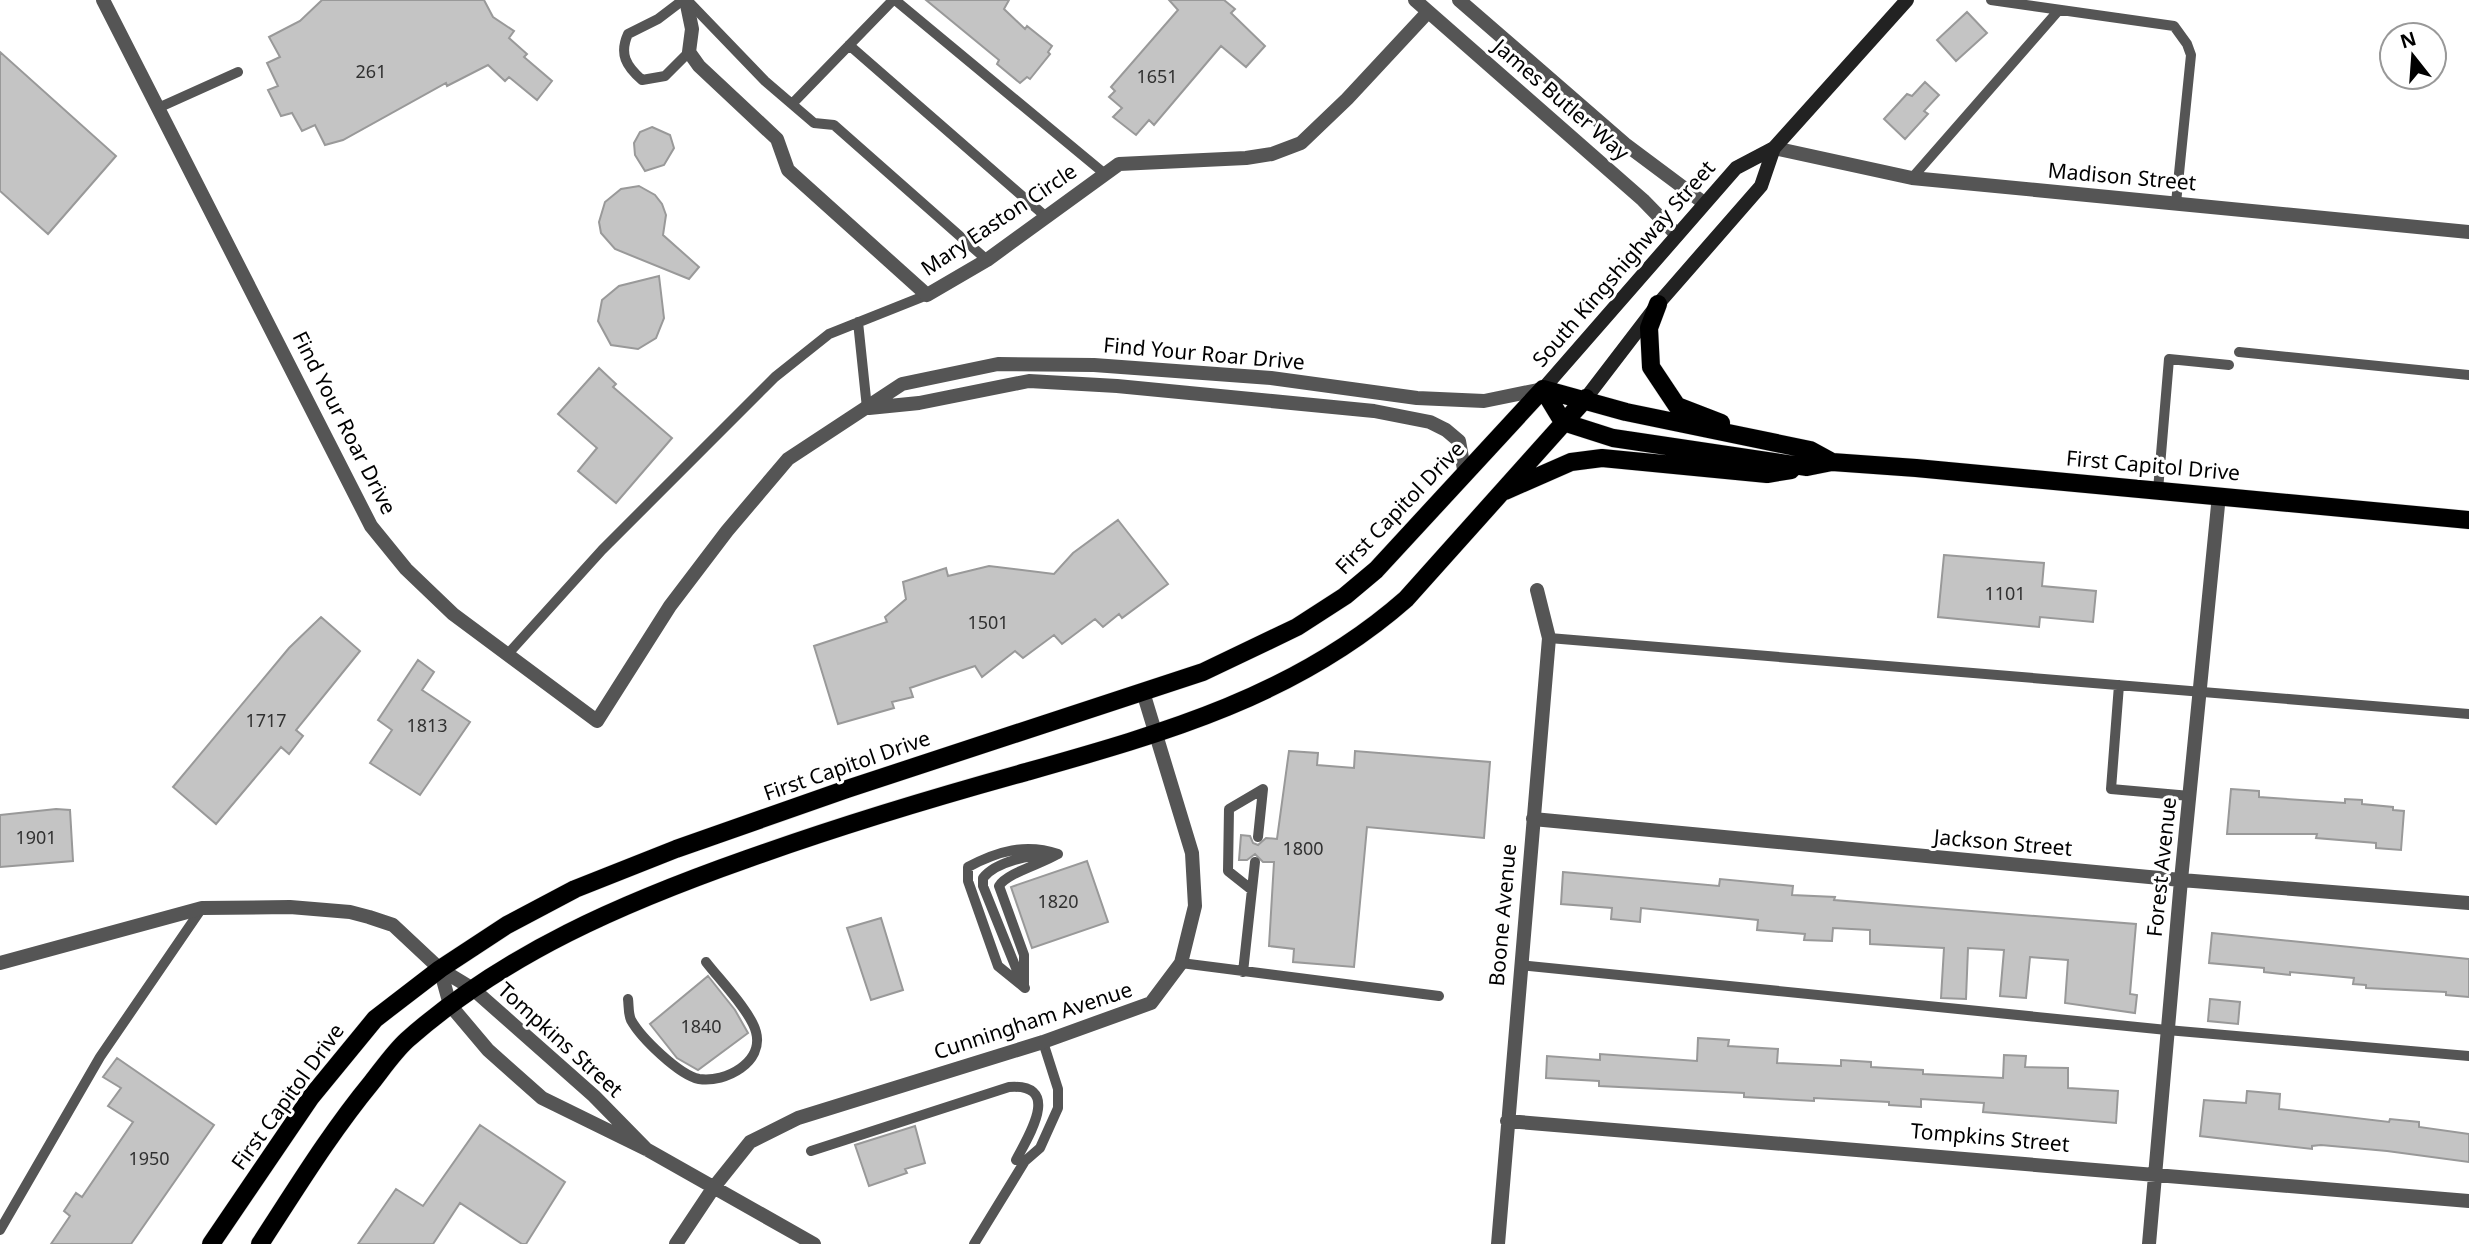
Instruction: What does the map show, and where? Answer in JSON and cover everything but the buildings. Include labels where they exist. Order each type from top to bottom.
[{"type":"main road","name":"South Kingshighway Street","points":[[1543,388],[1736,168],[1774,148],[1907,0]]},
{"type":"main road","name":"South Kingshighway Street","points":[[1586,398],[1658,304],[1761,186],[1774,148]]},
{"type":"main road","points":[[1658,304],[1648,328],[1651,367],[1677,406],[1773,443]]},
{"type":"main road","points":[[1543,388],[1563,422]]},
{"type":"main road","name":"First Capitol Drive","points":[[211,1244],[311,1097],[375,1019],[440,969],[507,925],[575,889],[676,849],[847,789],[1203,672],[1297,627],[1345,596],[1376,570],[1543,388],[1586,398],[1626,412],[1810,450],[1832,462]]},
{"type":"main road","points":[[260,1244],[342,1117],[404,1042],[473,989],[532,951],[598,916],[698,876],[867,817],[1156,735],[1238,704],[1328,659],[1373,628],[1406,599],[1586,398]]},
{"type":"main road","name":"First Capitol Drive","points":[[1563,422],[1614,438],[1807,467],[1832,462],[2158,489],[2469,520]]},
{"type":"main road","points":[[1498,494],[1571,462],[1602,458],[1767,474],[1807,467]]},
{"type":"street","name":"Find Your Roar Drive","points":[[103,0],[372,526],[406,569],[453,614],[597,721],[670,606],[727,531],[788,459],[902,384],[998,364],[1094,365],[1258,377],[1417,398],[1470,401],[1497,400],[1543,388]]},
{"type":"street","points":[[685,0],[692,29],[690,52]]},
{"type":"street","name":"James Butler Way","points":[[1415,0],[1643,200],[1677,235]]},
{"type":"street","name":"James Butler Way","points":[[1459,0],[1625,145],[1704,203]]},
{"type":"street","name":"Mary Easton Circle","points":[[690,52],[699,66],[777,139],[788,170],[927,295],[987,260],[1044,215],[1119,164],[1272,155],[1301,143],[1347,99],[1429,12]]},
{"type":"street","name":"Madison Street","points":[[1774,148],[1912,178],[2469,229]]},
{"type":"street","name":"Find Your Roar Drive","points":[[867,408],[919,403],[1029,382],[1117,386],[1361,409],[1430,422],[1446,430],[1459,441],[1465,475]]},
{"type":"street","name":"Forest Avenue","points":[[2149,1244],[2180,880],[2219,495]]},
{"type":"street","name":"Boone Avenue","points":[[1497,1244],[1549,638],[1538,590]]},
{"type":"street","name":"Cunningham Avenue","points":[[676,1244],[714,1187],[750,1142],[798,1118],[1043,1042],[1152,1003],[1181,963],[1195,906],[1192,853],[1143,692]]},
{"type":"street","name":"Jackson Street","points":[[1533,819],[2180,880],[2469,903]]},
{"type":"street","name":"Tompkins Street","points":[[0,963],[202,908],[231,905],[297,908],[369,917],[393,925],[440,969],[473,989],[594,1096],[646,1149]]},
{"type":"street","name":"Tompkins Street","points":[[440,969],[450,1006],[488,1050],[542,1098],[646,1149],[814,1244]]},
{"type":"street","name":"Tompkins Street","points":[[1507,1121],[2155,1172],[2469,1201]]},
{"type":"lane","points":[[690,52],[665,76],[642,80],[631,70],[622,46],[628,34],[658,19],[685,0],[765,81],[814,123],[834,125],[987,260]]},
{"type":"lane","points":[[792,104],[894,0],[1105,173]]},
{"type":"lane","points":[[1991,0],[2065,7],[2174,26],[2187,44],[2191,55],[2176,203]]},
{"type":"lane","points":[[1912,178],[2065,7]]},
{"type":"lane","points":[[849,45],[1044,215]]},
{"type":"lane","points":[[158,108],[238,72]]},
{"type":"lane","points":[[507,654],[602,550],[756,395],[829,334],[927,295]]},
{"type":"lane","points":[[858,322],[867,408]]},
{"type":"lane","points":[[2239,352],[2469,375]]},
{"type":"lane","points":[[2158,489],[2169,359],[2229,365]]},
{"type":"lane","points":[[1549,638],[2469,714]]},
{"type":"lane","points":[[2119,685],[2111,789],[2190,796]]},
{"type":"lane","points":[[1252,890],[1228,871],[1229,809],[1263,789],[1258,836]]},
{"type":"lane","points":[[1024,988],[998,966],[968,881],[968,867],[1023,846],[1058,853]]},
{"type":"lane","points":[[1024,988],[1010,961],[983,886],[983,878],[997,867],[1035,855],[1058,853]]},
{"type":"lane","points":[[1024,988],[1024,955],[999,886],[1010,876],[1037,866],[1058,853]]},
{"type":"lane","points":[[1243,972],[1255,862]]},
{"type":"lane","points":[[0,1230],[100,1057],[202,908]]},
{"type":"lane","points":[[628,999],[629,1017],[640,1033],[680,1069],[699,1079],[721,1077],[744,1068],[756,1051],[756,1031],[706,962]]},
{"type":"lane","points":[[1181,963],[1439,996]]},
{"type":"lane","points":[[1520,965],[2168,1030],[2469,1056]]},
{"type":"lane","points":[[974,1244],[1025,1161],[1040,1148],[1058,1108],[1058,1089],[1043,1042]]},
{"type":"lane","points":[[811,1151],[1009,1087],[1022,1086],[1033,1093],[1039,1102],[1037,1121],[1016,1160]]}]
